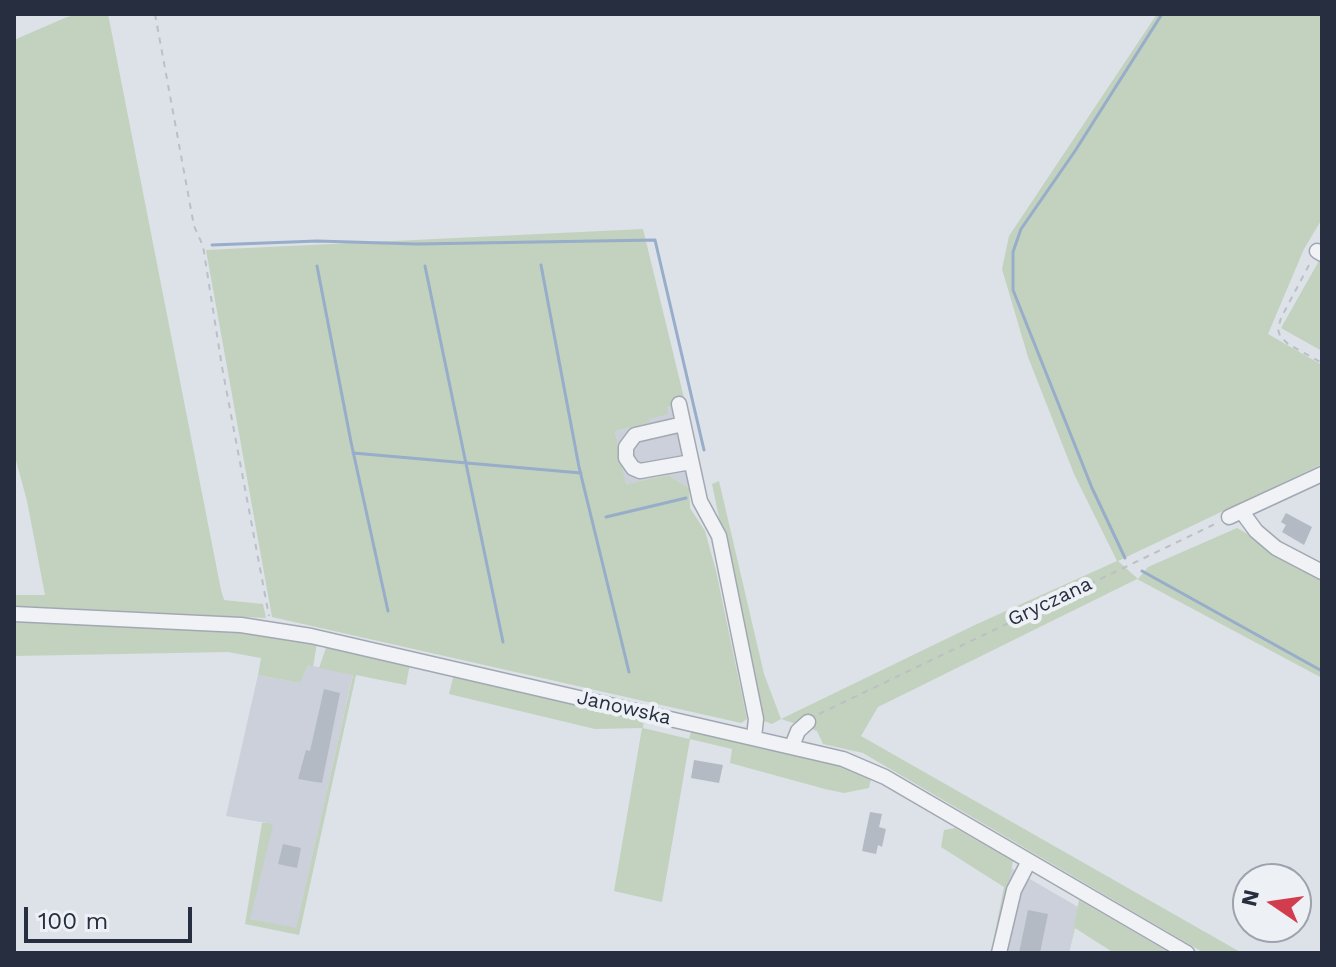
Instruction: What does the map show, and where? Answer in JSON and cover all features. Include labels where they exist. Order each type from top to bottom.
[{"type":"street","points":[[679,404],[700,501],[719,536],[756,719],[754,737]]},
{"type":"street","points":[[683,424],[635,435],[626,447],[626,458],[633,468],[640,471],[691,462]]},
{"type":"street","points":[[1322,474],[1235,514],[1276,548],[1322,572]]},
{"type":"street","name":"Janowska","points":[[14,614],[241,625],[322,638],[843,759],[885,777],[1187,953]]},
{"type":"street","points":[[792,746],[798,731],[808,722]]},
{"type":"street","points":[[999,953],[1014,890],[1029,861]]},
{"type":"path","points":[[155,14],[192,213],[203,246],[222,367],[270,618],[267,629]]},
{"type":"path","points":[[1316,257],[1281,318],[1278,329],[1288,344],[1322,363]]},
{"type":"path","name":"Gryczana","points":[[808,722],[945,652],[1138,563],[1235,514]]},
{"type":"shaded area","points":[[685,402],[703,485],[689,488],[668,475],[626,484],[615,431],[649,423],[648,419],[666,407]]},
{"type":"shaded area","points":[[308,665],[353,674],[296,929],[250,919],[267,823],[226,816],[258,675],[300,683]]},
{"type":"shaded area","points":[[1011,868],[1078,907],[1069,953],[994,953]]},
{"type":"green space","points":[[80,14],[108,14],[224,600],[263,604],[266,618],[14,606],[14,595],[45,595],[27,501],[14,453],[14,40]]},
{"type":"green space","points":[[1157,14],[1322,14],[1322,219],[1304,249],[1268,334],[1322,365],[1322,464],[1118,561],[1138,579],[1148,567],[1237,528],[1322,575],[1322,678],[1137,579],[878,707],[861,736],[1242,953],[1204,953],[863,753],[823,744],[817,731],[781,719],[977,624],[1117,561],[1074,474],[1028,357],[1002,269],[1009,236]]},
{"type":"green space","points":[[643,229],[685,402],[667,407],[668,414],[649,419],[649,423],[615,431],[626,484],[668,475],[689,488],[690,508],[705,531],[716,571],[747,719],[741,723],[272,617],[206,250]]},
{"type":"green space","points":[[1322,260],[1322,351],[1281,328]]},
{"type":"green space","points":[[719,481],[764,674],[781,719],[772,724],[761,720],[712,484]]},
{"type":"green space","points":[[14,622],[240,631],[317,643],[313,667],[308,665],[300,683],[258,675],[261,658],[228,652],[14,656]]},
{"type":"green space","points":[[327,645],[410,664],[406,685],[356,675],[299,935],[245,924],[262,823],[267,823],[273,825],[250,919],[296,928],[353,675],[319,668]]},
{"type":"green space","points":[[454,674],[644,719],[643,728],[689,739],[692,729],[820,758],[871,779],[869,788],[844,793],[730,763],[732,749],[690,739],[662,902],[614,891],[642,728],[595,729],[449,694]]},
{"type":"green space","points":[[955,828],[1013,861],[994,953],[991,953],[1004,887],[941,847],[944,830]]},
{"type":"green space","points":[[1079,900],[1170,953],[1114,953],[1075,928],[1069,953]]},
{"type":"building","points":[[1286,513],[1312,527],[1304,545],[1282,532],[1286,525],[1281,522]]},
{"type":"building","points":[[324,689],[340,693],[322,783],[298,779],[306,750],[310,751]]},
{"type":"building","points":[[694,760],[723,765],[719,783],[691,778]]},
{"type":"building","points":[[870,812],[882,814],[879,827],[886,829],[882,847],[878,845],[876,854],[862,851]]},
{"type":"building","points":[[283,844],[301,848],[297,868],[278,864]]},
{"type":"building","points":[[1028,910],[1048,914],[1040,953],[1019,953]]},
{"type":"waterway","points":[[1125,558],[1092,488],[1013,290],[1013,252],[1021,229],[1162,14]]},
{"type":"waterway","points":[[212,245],[317,241],[417,244],[655,240],[704,450]]},
{"type":"waterway","points":[[541,265],[579,467],[629,672]]},
{"type":"waterway","points":[[317,266],[388,611]]},
{"type":"waterway","points":[[425,266],[503,642]]},
{"type":"waterway","points":[[353,453],[581,473]]},
{"type":"waterway","points":[[606,517],[686,498]]},
{"type":"waterway","points":[[1142,571],[1322,671]]}]
